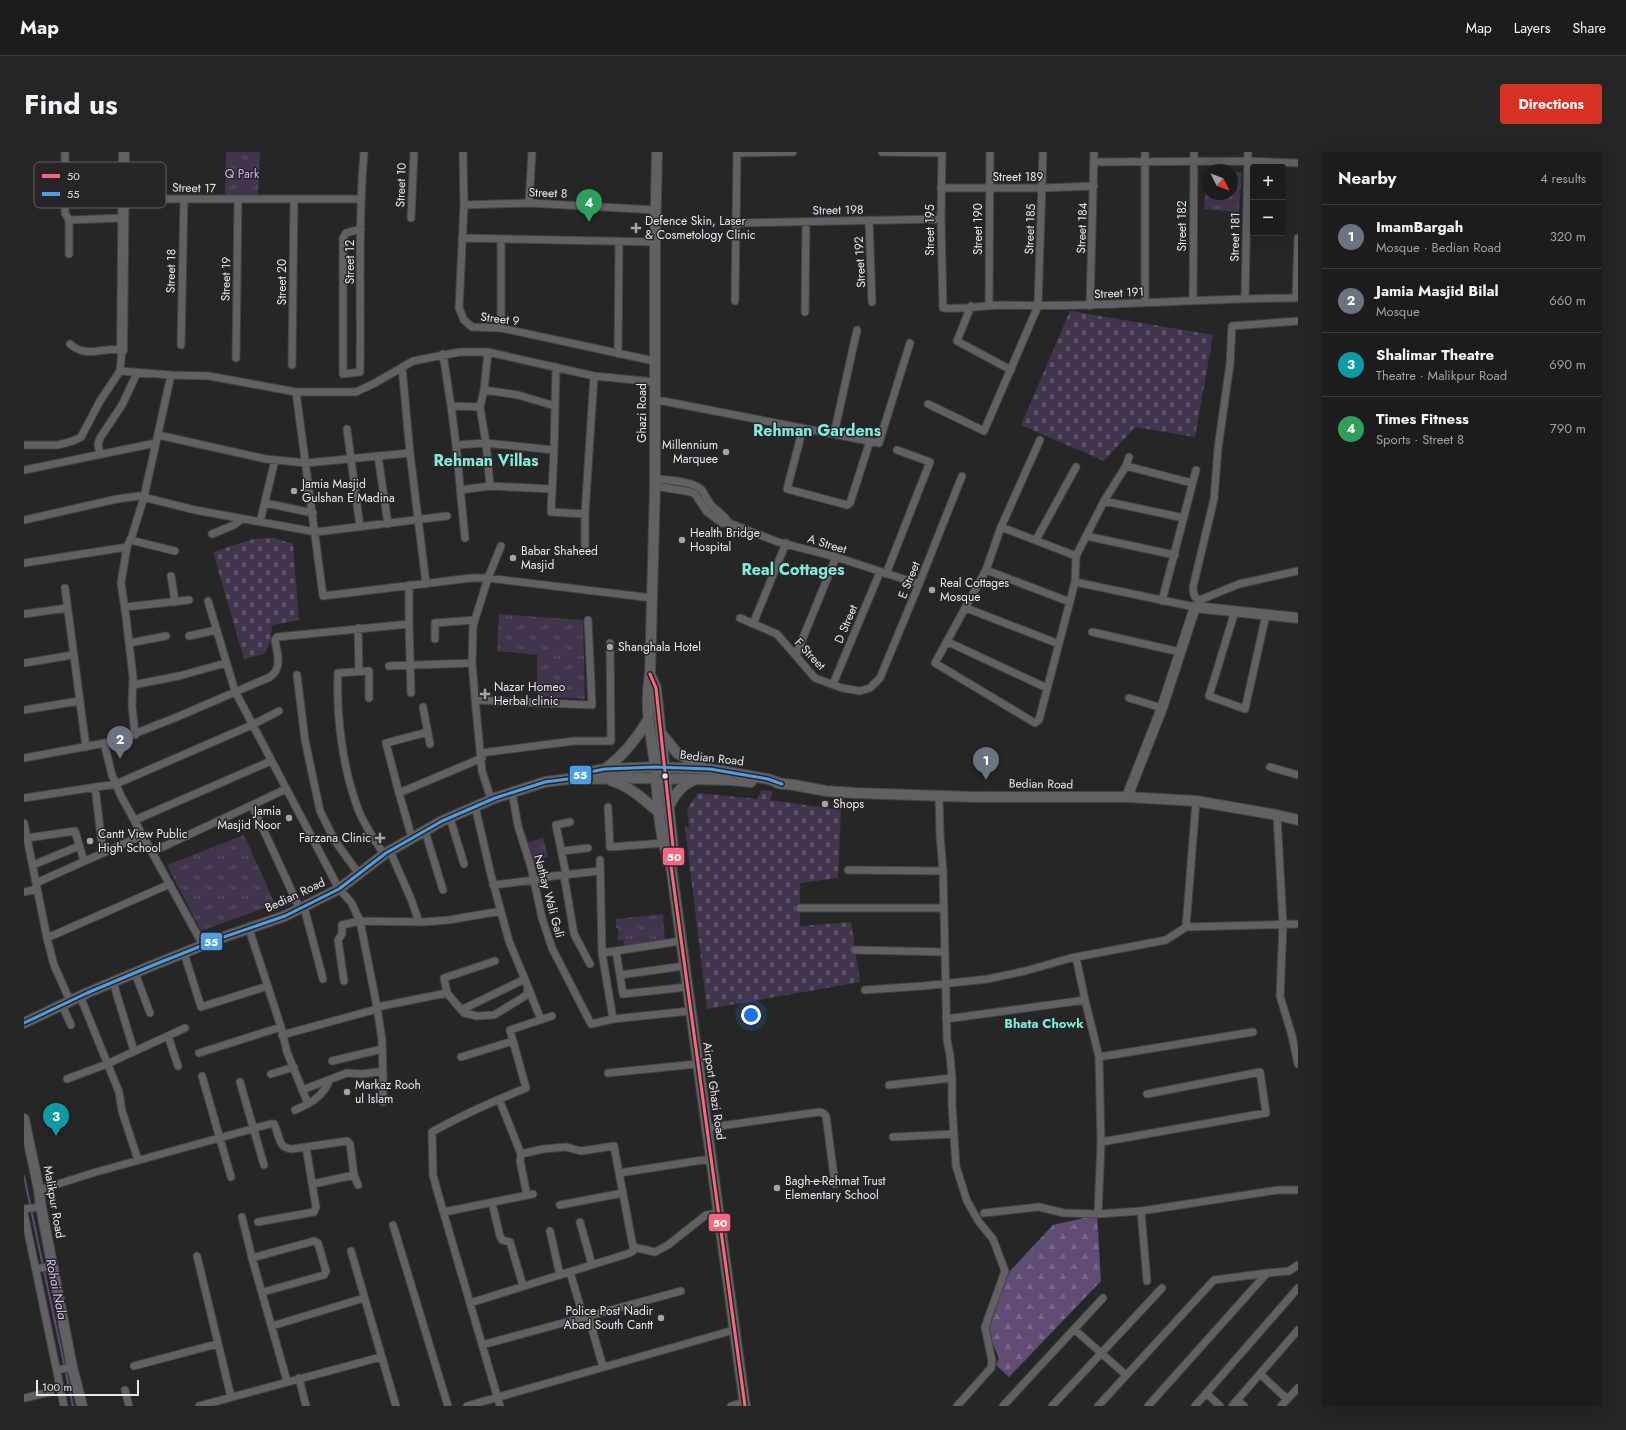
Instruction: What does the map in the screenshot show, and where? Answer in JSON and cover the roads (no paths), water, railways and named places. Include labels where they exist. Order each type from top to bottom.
[{"type":"main road","name":"Ghazi Road","points":[[657,152],[654,361],[655,482],[650,674],[647,692],[648,720],[659,766]]},
{"type":"main road","points":[[122,350],[124,208]]},
{"type":"main road","points":[[1127,797],[1162,708],[1196,607],[1298,618]]},
{"type":"main road","name":"Ghazi Road","points":[[650,674],[656,688],[661,732],[659,766],[664,811]]},
{"type":"main road","points":[[648,720],[632,746],[606,774],[664,811]]},
{"type":"main road","points":[[661,732],[677,753],[690,761],[710,769]]},
{"type":"main road","name":"Bedian Road","points":[[24,1023],[113,982],[203,945],[285,916],[302,908],[339,889],[387,853],[412,838],[475,806],[512,792],[545,782],[659,766],[710,769],[768,779],[782,784]]},
{"type":"main road","name":"Bedian Road","points":[[606,774],[782,784],[826,792],[1088,798],[1127,797],[1196,802],[1277,815],[1298,820]]},
{"type":"main road","points":[[671,866],[666,854],[664,843],[664,811],[681,788],[696,779]]},
{"type":"main road","name":"Airport Ghazi Road","points":[[664,811],[674,856],[671,866],[744,1404]]},
{"type":"main road","name":"Malikpur Road","points":[[24,1119],[39,1190],[39,1207],[70,1367],[82,1406]]},
{"type":"street","name":"Street 12","points":[[361,229],[346,232],[342,238],[343,374],[360,372],[361,229],[360,199],[364,152]]},
{"type":"street","name":"Street 10","points":[[411,218],[414,152]]},
{"type":"street","name":"Street 9","points":[[463,152],[464,205],[459,308],[464,320],[472,327],[501,328],[654,361]]},
{"type":"street","points":[[529,203],[532,152]]},
{"type":"street","points":[[735,301],[737,152],[793,152]]},
{"type":"street","points":[[882,152],[942,152]]},
{"type":"street","name":"Street 195","points":[[942,152],[941,219],[943,308]]},
{"type":"street","name":"Street 190","points":[[989,305],[990,152]]},
{"type":"street","name":"Street 185","points":[[1038,306],[1043,152]]},
{"type":"street","name":"Street 184","points":[[1090,306],[1094,152]]},
{"type":"street","points":[[1145,152],[1145,302]]},
{"type":"street","name":"Street 182","points":[[1192,300],[1194,152]]},
{"type":"street","name":"Street 181","points":[[1245,298],[1248,152]]},
{"type":"street","points":[[1094,162],[1248,161],[1298,163]]},
{"type":"street","name":"Street 189","points":[[941,188],[1042,188],[1094,186]]},
{"type":"street","name":"Street 17","points":[[166,199],[360,199]]},
{"type":"street","name":"Street 18","points":[[181,345],[184,199]]},
{"type":"street","name":"Street 19","points":[[236,358],[238,200]]},
{"type":"street","name":"Street 20","points":[[292,365],[294,200]]},
{"type":"street","name":"Street 8","points":[[464,205],[529,203],[656,210]]},
{"type":"street","points":[[65,208],[65,213],[69,220],[69,254]]},
{"type":"street","points":[[69,220],[123,218]]},
{"type":"street","name":"Street 198","points":[[736,223],[941,219]]},
{"type":"street","name":"Street 192","points":[[869,220],[872,302]]},
{"type":"street","points":[[805,312],[806,222]]},
{"type":"street","points":[[462,238],[655,242]]},
{"type":"street","points":[[1297,299],[1298,238]]},
{"type":"street","points":[[501,240],[501,328]]},
{"type":"street","points":[[618,354],[619,241]]},
{"type":"street","name":"Street 191","points":[[943,308],[989,305],[1090,306],[1245,298],[1297,299]]},
{"type":"street","points":[[971,306],[958,342],[1011,370]]},
{"type":"street","points":[[928,404],[984,432],[1038,306]]},
{"type":"street","points":[[1298,321],[1232,326],[1230,364],[1218,448],[1214,499],[1192,586],[1193,593],[1196,598],[1200,600],[1239,584],[1298,571]]},
{"type":"street","points":[[834,434],[857,330]]},
{"type":"street","points":[[655,401],[663,400],[879,443],[910,343]]},
{"type":"street","points":[[24,445],[58,445],[81,437],[100,402],[120,371],[122,350],[107,350],[88,353],[70,344]]},
{"type":"street","points":[[120,371],[227,378],[296,392],[356,392],[413,361],[460,352],[488,352],[594,376],[655,382]]},
{"type":"street","points":[[488,352],[484,390],[480,407],[486,443],[490,486]]},
{"type":"street","points":[[444,354],[456,445],[465,538]]},
{"type":"street","points":[[402,367],[410,453],[426,584]]},
{"type":"street","points":[[556,367],[551,512],[585,514]]},
{"type":"street","points":[[100,454],[98,444],[100,438],[122,405],[137,372]]},
{"type":"street","points":[[135,735],[132,705],[133,685],[129,643],[125,607],[120,582],[128,543],[144,497],[171,375]]},
{"type":"street","points":[[585,549],[585,514],[594,376]]},
{"type":"street","points":[[484,390],[518,395],[555,406]]},
{"type":"street","points":[[296,392],[324,596],[471,578],[488,578],[652,598]]},
{"type":"street","points":[[450,406],[480,407]]},
{"type":"street","points":[[803,428],[787,489],[847,505],[850,503],[870,441]]},
{"type":"street","points":[[347,429],[360,527]]},
{"type":"street","points":[[158,435],[275,460],[306,463],[410,453]]},
{"type":"street","points":[[1040,440],[1001,527],[986,570],[936,662],[936,664],[1035,723],[1039,720],[1075,582],[1076,556],[1104,501],[1126,466],[1129,457]]},
{"type":"street","points":[[24,470],[156,443]]},
{"type":"street","points":[[456,445],[486,443],[554,450]]},
{"type":"street","name":"D Street","points":[[833,684],[883,573],[930,462],[897,450]]},
{"type":"street","points":[[378,456],[388,524]]},
{"type":"street","points":[[260,522],[275,460]]},
{"type":"street","points":[[1126,466],[1192,483]]},
{"type":"street","points":[[1036,540],[1076,467]]},
{"type":"street","points":[[1162,600],[1196,470]]},
{"type":"street","name":"E Street","points":[[870,688],[880,678],[962,476]]},
{"type":"street","name":"A Street","points":[[655,482],[679,482],[700,488],[708,501],[726,517],[729,523],[759,535],[836,557],[919,584]]},
{"type":"street","points":[[460,490],[490,486],[552,489]]},
{"type":"street","points":[[24,520],[117,499],[139,496],[195,510],[316,532],[447,516]]},
{"type":"street","points":[[1104,501],[1184,518]]},
{"type":"street","points":[[264,503],[313,513]]},
{"type":"street","points":[[212,534],[234,526],[242,519]]},
{"type":"street","points":[[1001,527],[1076,556]]},
{"type":"street","points":[[1086,536],[1175,555]]},
{"type":"street","points":[[24,564],[128,543],[175,551]]},
{"type":"street","points":[[753,624],[786,543]]},
{"type":"street","points":[[491,799],[482,771],[472,663],[474,620],[488,578],[501,546]]},
{"type":"street","points":[[796,655],[836,557]]},
{"type":"street","points":[[986,570],[1070,602]]},
{"type":"street","points":[[171,576],[175,602]]},
{"type":"street","points":[[1075,582],[1196,607]]},
{"type":"street","points":[[409,585],[411,693]]},
{"type":"street","points":[[65,588],[86,747]]},
{"type":"street","points":[[125,607],[189,600]]},
{"type":"street","points":[[208,601],[235,691],[339,889],[351,902],[360,921],[377,1008],[382,1049],[383,1102]]},
{"type":"street","points":[[24,614],[67,608]]},
{"type":"street","points":[[966,608],[1059,644]]},
{"type":"street","points":[[1235,611],[1209,696],[1245,709],[1266,615]]},
{"type":"street","name":"F Street","points":[[740,618],[777,634],[815,678],[842,688],[860,691],[870,688]]},
{"type":"street","points":[[435,639],[435,623],[474,620]]},
{"type":"street","points":[[475,700],[592,705],[588,620]]},
{"type":"street","points":[[24,758],[116,741],[135,735],[274,674],[277,670],[278,660],[275,640],[277,637],[409,624]]},
{"type":"street","points":[[358,628],[359,671]]},
{"type":"street","points":[[189,636],[216,630]]},
{"type":"street","points":[[1092,632],[1180,652]]},
{"type":"street","points":[[129,643],[166,636]]},
{"type":"street","points":[[948,642],[1047,688]]},
{"type":"street","points":[[399,793],[481,756],[574,742],[611,741],[610,718],[612,700],[610,643]]},
{"type":"street","points":[[24,663],[73,655]]},
{"type":"street","points":[[389,666],[472,663]]},
{"type":"street","points":[[133,685],[179,676],[226,664]]},
{"type":"street","points":[[369,698],[370,673],[368,670],[338,674],[340,738],[358,810],[387,853],[411,899],[419,922]]},
{"type":"street","points":[[297,675],[305,740],[320,811],[335,841],[359,874]]},
{"type":"street","points":[[1129,698],[1162,708]]},
{"type":"street","points":[[24,710],[79,701]]},
{"type":"street","points":[[423,708],[430,744]]},
{"type":"street","points":[[24,798],[116,784],[252,725],[279,711]]},
{"type":"street","points":[[412,838],[386,743],[428,732]]},
{"type":"street","points":[[104,743],[112,775],[116,784],[203,945]]},
{"type":"street","points":[[135,820],[271,761]]},
{"type":"street","points":[[1270,766],[1298,775]]},
{"type":"street","points":[[95,787],[103,853]]},
{"type":"street","points":[[152,852],[286,789]]},
{"type":"street","name":"Nathay Wali Gali","points":[[512,792],[518,826],[534,880],[542,918],[552,948],[591,1024],[613,1019]]},
{"type":"street","points":[[939,795],[943,870],[947,1040],[952,1078],[956,1166],[967,1201],[979,1222],[993,1239],[1005,1271],[985,1327],[992,1361],[991,1368],[957,1406]]},
{"type":"street","points":[[1186,926],[1196,802]]},
{"type":"street","points":[[252,805],[302,908],[323,979]]},
{"type":"street","points":[[475,806],[493,885],[510,941],[541,1020]]},
{"type":"street","points":[[608,807],[610,847],[664,843]]},
{"type":"street","points":[[1277,815],[1283,924],[1280,996],[1292,1036],[1298,1064]]},
{"type":"street","points":[[450,818],[464,864]]},
{"type":"street","points":[[570,822],[556,825],[562,851],[574,934],[590,964]]},
{"type":"street","points":[[24,823],[47,938],[71,1025]]},
{"type":"street","points":[[27,838],[75,831],[84,861]]},
{"type":"street","points":[[425,831],[443,890]]},
{"type":"street","points":[[24,892],[84,861],[143,835]]},
{"type":"street","points":[[32,865],[79,846]]},
{"type":"street","points":[[562,851],[588,848]]},
{"type":"street","points":[[600,860],[602,953],[613,1019],[690,1011]]},
{"type":"street","points":[[848,870],[943,870]]},
{"type":"street","points":[[493,885],[534,880],[565,874],[600,871]]},
{"type":"street","points":[[47,938],[170,884]]},
{"type":"street","points":[[800,908],[943,908]]},
{"type":"street","points":[[344,981],[338,940],[342,934],[342,925],[360,921],[419,922],[464,918],[501,911]]},
{"type":"street","points":[[865,990],[988,978],[1025,971],[1076,957],[1166,940],[1186,926],[1298,924]]},
{"type":"street","points":[[249,929],[281,1027],[282,1035],[308,1104]]},
{"type":"street","points":[[602,953],[681,941]]},
{"type":"street","points":[[855,950],[944,952]]},
{"type":"street","points":[[616,951],[623,994],[687,987]]},
{"type":"street","points":[[184,953],[201,1007],[268,986]]},
{"type":"street","points":[[1076,957],[1099,1057],[1101,1142],[1098,1214]]},
{"type":"street","points":[[495,961],[444,978],[447,993],[461,1010],[477,1016],[494,1015],[526,994],[526,983]]},
{"type":"street","points":[[620,975],[684,966]]},
{"type":"street","points":[[135,973],[150,1013]]},
{"type":"street","points":[[113,982],[134,1051]]},
{"type":"street","points":[[461,1010],[526,983]]},
{"type":"street","points":[[282,1035],[377,1008],[447,993]]},
{"type":"street","points":[[80,996],[119,1092],[124,1118],[138,1160]]},
{"type":"street","points":[[946,1018],[1085,1000]]},
{"type":"street","points":[[500,1406],[434,1174],[432,1132],[455,1119],[526,1088],[510,1030],[552,1016]]},
{"type":"street","points":[[199,1053],[281,1027]]},
{"type":"street","points":[[67,1079],[107,1064],[185,1028]]},
{"type":"street","points":[[1099,1057],[1254,1032]]},
{"type":"street","points":[[168,1036],[178,1066]]},
{"type":"street","points":[[461,1057],[513,1041]]},
{"type":"street","points":[[332,1061],[382,1049]]},
{"type":"street","points":[[608,1073],[697,1064]]},
{"type":"street","points":[[271,1074],[294,1067]]},
{"type":"street","points":[[302,1090],[347,1073],[363,1074],[383,1071]]},
{"type":"street","points":[[1101,1142],[1266,1113],[1260,1072],[1147,1094]]},
{"type":"street","points":[[202,1076],[231,1177]]},
{"type":"street","points":[[889,1085],[952,1078]]},
{"type":"street","points":[[295,1110],[308,1104],[320,1095],[329,1081]]},
{"type":"street","points":[[240,1082],[264,1165]]},
{"type":"street","points":[[444,1212],[530,1194],[520,1161],[521,1154],[499,1099]]},
{"type":"street","points":[[706,1128],[819,1112],[823,1113],[826,1116],[835,1184]]},
{"type":"street","points":[[39,1190],[138,1160],[270,1124],[274,1124],[283,1147],[292,1149],[347,1141],[350,1144],[354,1175],[358,1186]]},
{"type":"street","points":[[893,1138],[954,1134]]},
{"type":"street","points":[[470,1303],[630,1254],[633,1251],[614,1146],[580,1151],[566,1147],[543,1149],[521,1154]]},
{"type":"street","points":[[258,1222],[314,1212],[316,1207],[306,1147]]},
{"type":"street","points":[[619,1173],[703,1160],[710,1161]]},
{"type":"street","points":[[313,1184],[354,1175]]},
{"type":"street","points":[[984,1213],[1039,1208],[1064,1213],[1098,1214],[1141,1211],[1278,1190],[1298,1190]]},
{"type":"street","points":[[560,1205],[623,1193]]},
{"type":"street","points":[[492,1203],[500,1236],[502,1240],[510,1242],[523,1286]]},
{"type":"street","points":[[39,1207],[25,1210],[38,1268],[64,1406]]},
{"type":"street","points":[[1141,1211],[1147,1281]]},
{"type":"street","points":[[633,1247],[655,1252],[668,1245],[706,1215],[719,1213]]},
{"type":"street","points":[[242,1217],[252,1258],[263,1292],[287,1381]]},
{"type":"street","points":[[580,1222],[592,1265]]},
{"type":"street","points":[[393,1225],[448,1406]]},
{"type":"street","points":[[550,1231],[560,1275]]},
{"type":"street","points":[[252,1258],[314,1241],[319,1246],[326,1271],[324,1276],[263,1292]]},
{"type":"street","points":[[351,1251],[396,1406]]},
{"type":"street","points":[[197,1256],[217,1344],[232,1397]]},
{"type":"street","points":[[1098,1406],[1214,1280],[1267,1272],[1289,1271],[1298,1265]]},
{"type":"street","points":[[38,1268],[51,1266]]},
{"type":"street","points":[[570,1272],[603,1367]]},
{"type":"street","points":[[1148,1406],[1267,1272]]},
{"type":"street","points":[[1052,1406],[1162,1288]]},
{"type":"street","points":[[1195,1406],[1298,1288]]},
{"type":"street","points":[[482,1345],[681,1291]]},
{"type":"street","points":[[272,1326],[364,1298]]},
{"type":"street","points":[[1003,1406],[1103,1298]]},
{"type":"street","points":[[467,1406],[734,1330]]},
{"type":"street","points":[[1075,1330],[1126,1375]]},
{"type":"street","points":[[1232,1406],[1298,1330]]},
{"type":"street","points":[[1292,1337],[1298,1343]]},
{"type":"street","points":[[134,1366],[217,1344]]},
{"type":"street","points":[[199,1406],[287,1381],[381,1357]]},
{"type":"street","points":[[58,1370],[70,1367]]},
{"type":"street","points":[[1260,1374],[1288,1399]]},
{"type":"street","points":[[299,1378],[306,1406]]},
{"type":"street","points":[[1281,1406],[1298,1388]]},
{"type":"street","points":[[125,1390],[129,1406]]},
{"type":"street","points":[[24,1398],[50,1392]]},
{"type":"street","points":[[1206,1393],[1220,1406]]},
{"type":"street","points":[[1237,1400],[1244,1406]]},
{"type":"street","points":[[732,1406],[744,1404]]},
{"type":"waterway","name":"Rohai Nala","points":[[24,1176],[43,1266]]},
{"type":"waterway","name":"Rohai Nala","points":[[44,1270],[73,1406]]},
{"type":"place","name":"Times Fitness","points":[[589,222]]},
{"type":"place","name":"Defence Skin, Laser & Cosmetology Clinic","points":[[636,228]]},
{"type":"place","name":"Millennium Marquee","points":[[726,452]]},
{"type":"place","name":"Jamia Masjid Gulshan E Madina","points":[[294,491]]},
{"type":"place","name":"Health Bridge Hospital","points":[[682,540]]},
{"type":"place","name":"Babar Shaheed Masjid","points":[[513,558]]},
{"type":"place","name":"Real Cottages Mosque","points":[[932,590]]},
{"type":"place","name":"Shanghala Hotel","points":[[610,647]]},
{"type":"place","name":"Nazar Homeo Herbal clinic","points":[[485,694]]},
{"type":"place","name":"Jamia Masjid Bilal","points":[[120,759]]},
{"type":"place","name":"ImamBargah","points":[[986,780]]},
{"type":"place","name":"Shops","points":[[825,804]]},
{"type":"place","name":"Jamia Masjid Noor","points":[[289,818]]},
{"type":"place","name":"Farzana Clinic","points":[[380,838]]},
{"type":"place","name":"Cantt View Public High School","points":[[90,841]]},
{"type":"place","name":"Markaz Rooh ul Islam","points":[[347,1092]]},
{"type":"place","name":"Shalimar Theatre","points":[[56,1136]]},
{"type":"place","name":"Bagh-e-Rehmat Trust Elementary School","points":[[777,1188]]},
{"type":"place","name":"Police Post Nadir Abad South Cantt","points":[[661,1318]]},
{"type":"district","name":"Rehman Gardens","points":[[817,430]]},
{"type":"district","name":"Rehman Villas","points":[[486,460]]},
{"type":"district","name":"Real Cottages","points":[[793,569]]},
{"type":"district","name":"Bhata Chowk","points":[[1044,1023]]},
{"type":"park label","name":"Q Park","points":[[242,174]]}]
